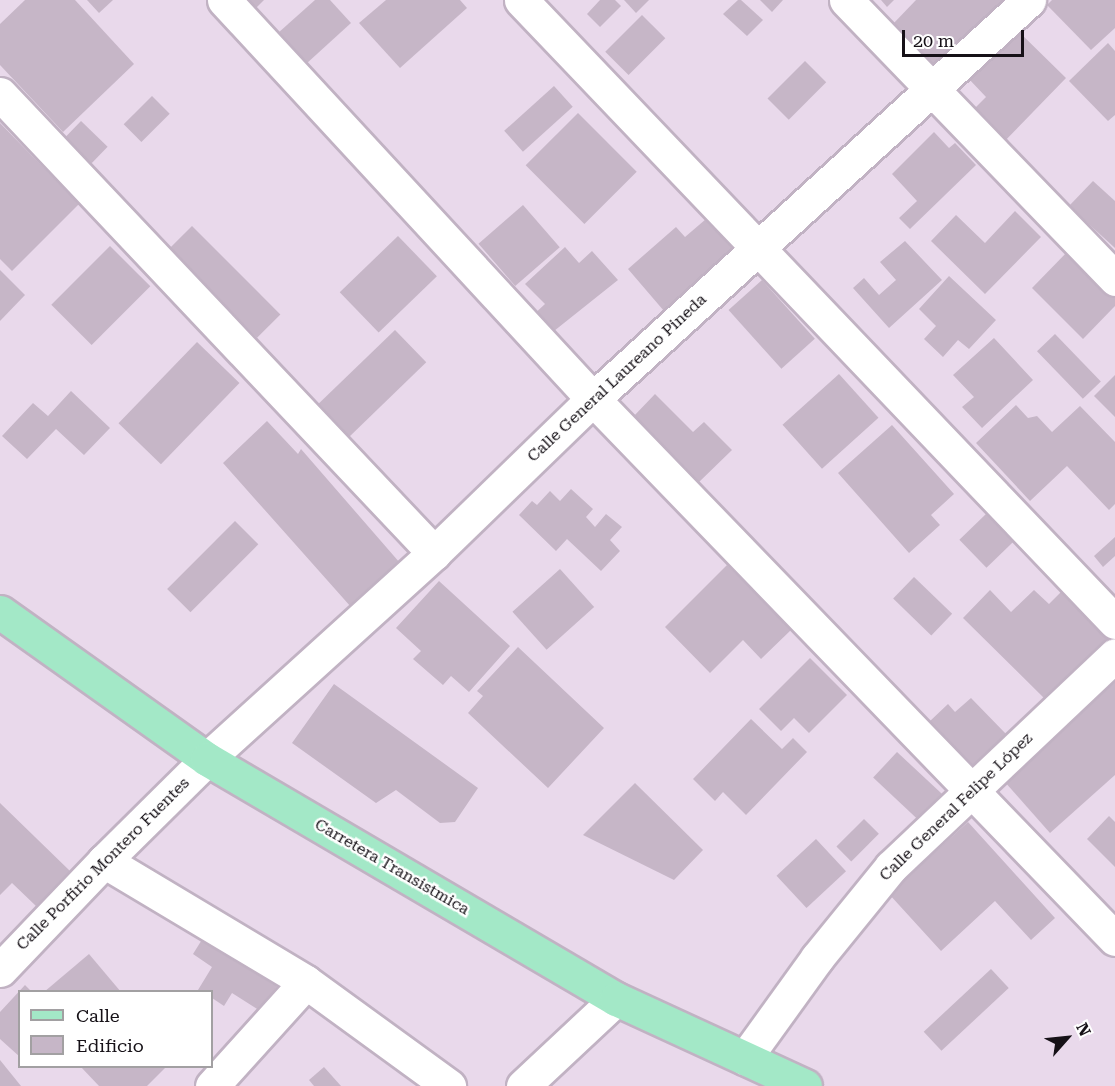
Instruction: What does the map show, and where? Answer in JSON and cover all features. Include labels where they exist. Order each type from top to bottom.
[{"type":"main road","name":"Carretera Transistmica","points":[[0,612],[207,759],[616,999],[802,1085]]},
{"type":"street","points":[[224,0],[593,399],[1115,939]]},
{"type":"street","points":[[521,0],[1115,622]]},
{"type":"street","points":[[846,0],[1115,279]]},
{"type":"street","name":"Calle General Laureano Pineda","points":[[207,759],[434,553],[593,399],[930,88],[1029,0]]},
{"type":"street","points":[[0,94],[434,553]]},
{"type":"street","name":"Calle General Felipe López","points":[[746,1058],[817,958],[891,867],[1115,655]]},
{"type":"street","name":"Calle Porfirio Montero Fuentes","points":[[0,970],[104,861],[207,759]]},
{"type":"street","points":[[104,861],[306,982],[449,1086]]},
{"type":"street","points":[[212,1086],[306,982]]},
{"type":"street","points":[[523,1086],[616,999]]},
{"type":"building","points":[[25,0],[75,0],[134,64],[63,132],[0,65],[0,24]]},
{"type":"building","points":[[87,0],[113,0],[99,13]]},
{"type":"building","points":[[247,0],[264,0],[255,9]]},
{"type":"building","points":[[315,0],[330,0],[351,23],[306,64],[278,33]]},
{"type":"building","points":[[386,0],[460,0],[467,8],[400,68],[359,23]]},
{"type":"building","points":[[600,0],[615,0],[621,6],[600,27],[587,14]]},
{"type":"building","points":[[624,0],[649,0],[636,13]]},
{"type":"building","points":[[738,0],[741,0],[763,20],[747,36],[723,14]]},
{"type":"building","points":[[760,0],[783,0],[772,12]]},
{"type":"building","points":[[881,0],[894,0],[887,7]]},
{"type":"building","points":[[916,0],[1002,0],[935,68],[892,25]]},
{"type":"building","points":[[1052,0],[1115,0],[1115,28],[1091,50],[1047,5]]},
{"type":"building","points":[[642,15],[665,38],[629,75],[605,52]]},
{"type":"building","points":[[1016,29],[1066,78],[999,147],[968,115],[986,97],[968,78]]},
{"type":"building","points":[[1108,43],[1115,51],[1115,115],[1108,121],[1069,81]]},
{"type":"building","points":[[805,61],[826,82],[789,120],[768,98]]},
{"type":"building","points":[[554,86],[573,107],[523,152],[504,131]]},
{"type":"building","points":[[152,96],[170,114],[141,142],[124,124]]},
{"type":"building","points":[[578,113],[637,172],[584,224],[526,165]]},
{"type":"building","points":[[81,121],[108,147],[92,163],[65,138]]},
{"type":"building","points":[[0,123],[79,204],[12,271],[0,259]]},
{"type":"building","points":[[934,132],[949,148],[955,143],[976,165],[910,229],[899,218],[917,201],[892,174]]},
{"type":"building","points":[[1093,181],[1115,201],[1115,248],[1069,206]]},
{"type":"building","points":[[523,205],[560,247],[515,286],[478,244]]},
{"type":"building","points":[[1015,211],[1041,237],[985,294],[931,241],[956,215],[985,243]]},
{"type":"building","points":[[706,219],[734,250],[664,311],[628,269],[676,227],[685,237]]},
{"type":"building","points":[[192,226],[280,314],[257,338],[169,249]]},
{"type":"building","points":[[398,236],[437,276],[379,333],[340,292]]},
{"type":"building","points":[[905,241],[942,280],[889,328],[853,288],[864,278],[879,295],[896,280],[880,262]]},
{"type":"building","points":[[110,246],[150,286],[92,345],[51,305]]},
{"type":"building","points":[[565,247],[579,263],[592,251],[618,280],[549,335],[531,317],[545,304],[525,284]]},
{"type":"building","points":[[1070,249],[1115,294],[1115,306],[1083,339],[1032,288]]},
{"type":"building","points":[[0,270],[25,295],[0,321]]},
{"type":"building","points":[[949,276],[996,320],[969,349],[958,340],[943,357],[924,339],[936,326],[919,309]]},
{"type":"building","points":[[762,280],[815,339],[781,369],[729,310]]},
{"type":"building","points":[[395,330],[426,362],[349,437],[318,404]]},
{"type":"building","points":[[1055,334],[1101,381],[1083,399],[1037,351]]},
{"type":"building","points":[[994,338],[1033,380],[982,428],[962,407],[974,397],[953,375]]},
{"type":"building","points":[[197,342],[239,383],[161,464],[119,423]]},
{"type":"building","points":[[839,374],[878,418],[822,469],[783,425]]},
{"type":"building","points":[[1115,375],[1115,417],[1094,396]]},
{"type":"building","points":[[71,391],[110,428],[84,455],[56,429],[27,459],[2,436],[33,403],[48,416]]},
{"type":"building","points":[[655,394],[693,432],[704,422],[732,450],[697,484],[632,418]]},
{"type":"building","points":[[1016,405],[1028,418],[1037,416],[1052,432],[1080,406],[1115,442],[1115,504],[1109,510],[1067,466],[1030,501],[976,443]]},
{"type":"building","points":[[267,421],[298,454],[301,449],[400,563],[351,607],[223,463]]},
{"type":"building","points":[[892,425],[954,494],[931,515],[940,525],[909,553],[838,473]]},
{"type":"building","points":[[571,489],[593,509],[586,517],[595,527],[606,514],[622,527],[610,540],[620,551],[601,571],[567,539],[556,551],[519,515],[532,501],[537,505],[550,491],[560,501]]},
{"type":"building","points":[[986,514],[1013,542],[986,568],[959,540]]},
{"type":"building","points":[[235,521],[258,544],[190,612],[167,589]]},
{"type":"building","points":[[1115,537],[1115,556],[1103,567],[1094,556]]},
{"type":"building","points":[[727,565],[791,630],[761,659],[743,640],[710,673],[665,627]]},
{"type":"building","points":[[560,569],[594,607],[547,650],[512,612]]},
{"type":"building","points":[[914,577],[952,614],[931,635],[893,599]]},
{"type":"building","points":[[439,581],[510,646],[469,692],[451,676],[443,685],[413,659],[421,651],[396,628]]},
{"type":"building","points":[[1068,585],[1115,633],[1047,701],[963,618],[990,590],[1011,612],[1034,590],[1049,604]]},
{"type":"building","points":[[518,647],[604,728],[548,788],[468,713],[483,696],[477,691]]},
{"type":"building","points":[[810,658],[847,695],[809,733],[794,718],[781,731],[759,709]]},
{"type":"building","points":[[1115,679],[1115,775],[1050,833],[1004,781]]},
{"type":"building","points":[[334,684],[478,788],[455,822],[440,823],[396,790],[376,803],[292,743]]},
{"type":"building","points":[[971,698],[1006,734],[972,767],[929,722],[948,704],[955,712]]},
{"type":"building","points":[[751,719],[782,749],[793,738],[807,752],[746,815],[723,792],[715,801],[693,779]]},
{"type":"building","points":[[897,752],[942,794],[918,820],[873,778]]},
{"type":"building","points":[[635,783],[703,850],[674,880],[583,835]]},
{"type":"building","points":[[0,803],[70,871],[36,906],[12,883],[0,895]]},
{"type":"building","points":[[1109,816],[1115,822],[1115,867],[1087,839]]},
{"type":"building","points":[[864,819],[879,834],[851,861],[836,847]]},
{"type":"building","points":[[968,822],[1055,918],[1031,940],[995,901],[941,951],[889,894]]},
{"type":"building","points":[[816,839],[846,871],[807,908],[777,876]]},
{"type":"building","points":[[203,938],[278,984],[262,1012],[232,993],[224,1006],[213,999],[213,990],[198,990],[212,967],[193,954]]},
{"type":"building","points":[[89,954],[119,990],[46,990]]},
{"type":"building","points":[[991,969],[1009,988],[941,1051],[924,1032]]},
{"type":"building","points":[[25,985],[30,990],[20,990]]},
{"type":"building","points":[[18,993],[18,1055],[0,1039],[0,1012]]},
{"type":"building","points":[[0,1060],[21,1086],[0,1086]]},
{"type":"building","points":[[324,1067],[341,1086],[314,1086],[309,1080]]},
{"type":"building","points":[[82,1068],[165,1068],[147,1086],[99,1086]]}]
